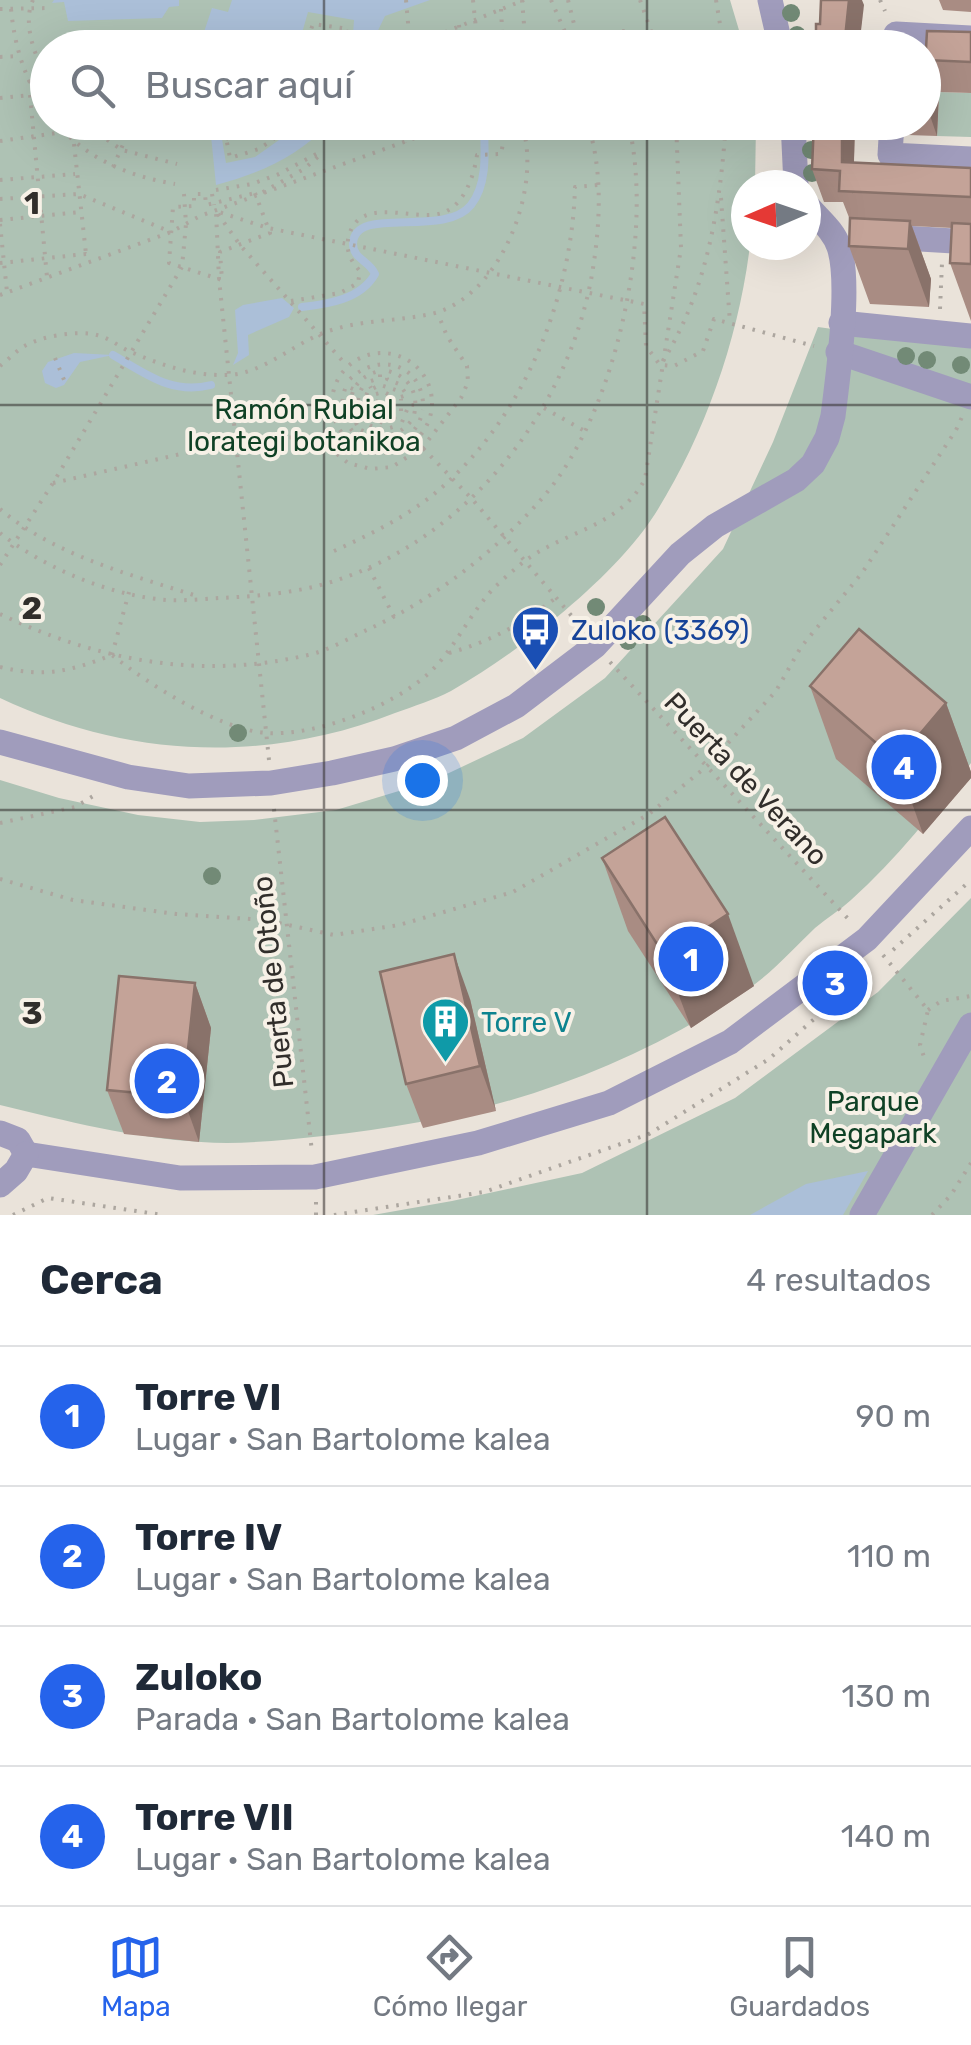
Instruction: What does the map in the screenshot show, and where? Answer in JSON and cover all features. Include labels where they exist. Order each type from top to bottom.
[{"type":"street","points":[[770,0],[777,30]]},
{"type":"street","points":[[941,36],[971,38]]},
{"type":"street","points":[[793,140],[795,170]]},
{"type":"street","points":[[891,140],[890,155],[971,159]]},
{"type":"street","points":[[0,742],[128,778],[189,786],[271,783],[394,759],[456,738],[516,706],[595,646],[680,554],[715,526],[796,480],[813,464],[833,416],[845,273],[839,246],[821,221]]},
{"type":"street","points":[[831,232],[971,242]]},
{"type":"street","points":[[842,323],[971,336]]},
{"type":"street","points":[[838,352],[970,397]]},
{"type":"street","points":[[26,1154],[180,1178],[314,1177],[478,1143],[609,1102],[730,1042],[867,939],[971,828]]},
{"type":"street","points":[[862,1215],[971,1025]]},
{"type":"street","points":[[0,1132],[18,1140],[26,1154]]},
{"type":"street","points":[[0,1185],[16,1171],[26,1154]]},
{"type":"path","points":[[31,30],[32,0]]},
{"type":"path","points":[[406,0],[409,30]]},
{"type":"path","points":[[472,0],[476,30]]},
{"type":"path","points":[[448,30],[523,0],[525,30]]},
{"type":"path","points":[[551,0],[564,30]]},
{"type":"path","points":[[568,0],[576,30]]},
{"type":"path","points":[[640,0],[651,30]]},
{"type":"path","points":[[716,0],[721,30]]},
{"type":"path","points":[[0,10],[50,8]]},
{"type":"path","points":[[11,9],[18,56],[30,88]]},
{"type":"path","points":[[501,9],[502,30]]},
{"type":"path","points":[[311,30],[313,24],[349,30]]},
{"type":"path","points":[[459,25],[459,30]]},
{"type":"path","points":[[331,30],[332,26]]},
{"type":"path","points":[[0,58],[18,56]]},
{"type":"path","points":[[0,98],[30,94]]},
{"type":"path","points":[[0,141],[30,137]]},
{"type":"path","points":[[34,140],[47,277]]},
{"type":"path","points":[[107,140],[122,150],[177,164]]},
{"type":"path","points":[[113,166],[126,140]]},
{"type":"path","points":[[226,140],[230,158],[273,141]]},
{"type":"path","points":[[0,294],[411,140]]},
{"type":"path","points":[[290,301],[340,293],[358,283],[360,271],[351,261],[348,244],[355,222],[370,214],[444,213],[463,195],[477,155],[501,154],[504,140]]},
{"type":"path","points":[[0,366],[26,344],[67,334],[96,335],[132,353],[187,372],[230,376],[344,326],[437,312],[458,302],[490,273],[511,236],[524,201],[528,167],[524,140]]},
{"type":"path","points":[[0,533],[79,577],[166,600],[254,597],[310,587],[369,568],[428,532],[472,499],[510,455],[544,408],[572,348],[597,246],[598,184],[590,140]]},
{"type":"path","points":[[0,614],[112,655],[182,668],[259,664],[312,654],[394,617],[452,582],[546,495],[585,431],[609,372],[629,300],[636,186],[630,140]]},
{"type":"path","points":[[112,655],[144,681],[242,728],[266,733],[342,720],[386,703],[426,676],[449,652],[486,596],[526,560],[622,509],[637,493],[649,460],[660,365],[681,248],[677,140]]},
{"type":"path","points":[[660,365],[686,323],[704,265],[720,190],[724,140]]},
{"type":"path","points":[[74,141],[134,176],[175,184]]},
{"type":"path","points":[[74,141],[86,254]]},
{"type":"path","points":[[255,198],[320,155],[252,184],[214,192],[214,204],[240,244],[347,366]]},
{"type":"path","points":[[0,180],[77,174]]},
{"type":"path","points":[[334,551],[404,515],[452,477],[499,424],[534,360],[559,287],[575,187],[598,184]]},
{"type":"path","points":[[720,190],[730,323]]},
{"type":"path","points":[[255,193],[255,198],[270,233],[220,252],[222,280],[169,263],[173,207],[194,206],[194,194],[204,194],[206,205],[255,193]]},
{"type":"path","points":[[0,199],[80,194],[171,232]]},
{"type":"path","points":[[0,565],[182,267],[184,194]]},
{"type":"path","points":[[216,211],[268,228],[644,304],[646,346],[660,365],[674,366],[703,351],[714,319],[838,352]]},
{"type":"path","name":"Puerta de Otoño","points":[[216,211],[219,279],[314,1177]]},
{"type":"path","points":[[7,292],[0,222],[82,212]]},
{"type":"path","points":[[939,334],[944,240]]},
{"type":"path","points":[[2,263],[86,254],[96,260]]},
{"type":"path","points":[[53,483],[116,472],[194,451],[298,437],[321,441],[348,463],[371,469],[392,467],[424,447],[461,398],[468,382],[467,366],[437,312]]},
{"type":"path","points":[[392,354],[407,359],[428,382],[431,414],[416,441],[403,450],[372,453],[345,438],[335,420],[332,394],[347,366],[366,356],[392,354]]},
{"type":"path","points":[[366,356],[369,365]]},
{"type":"path","points":[[54,358],[67,387]]},
{"type":"path","points":[[350,378],[369,365],[397,365],[422,392],[424,402]]},
{"type":"path","points":[[371,388],[368,382],[380,378],[380,371],[364,376],[353,389],[359,428],[368,434],[394,435],[412,418],[416,405],[410,378]]},
{"type":"path","points":[[382,426],[368,417],[364,396],[380,384],[407,394],[387,379],[388,372],[410,378]]},
{"type":"path","points":[[353,389],[346,386],[344,390],[343,417],[361,439],[374,444],[396,442],[413,432],[422,410]]},
{"type":"path","points":[[353,402],[362,388]]},
{"type":"path","points":[[376,394],[391,394],[398,405]]},
{"type":"path","points":[[378,402],[372,400],[374,411],[388,415],[391,422],[399,394]]},
{"type":"path","points":[[0,879],[73,900],[176,914],[265,920],[334,935],[399,925],[513,892],[649,814],[707,766],[776,691],[801,647],[862,574],[956,430],[970,397]]},
{"type":"path","points":[[353,402],[362,420],[372,427],[400,423],[409,405],[416,405]]},
{"type":"path","points":[[544,408],[585,431]]},
{"type":"path","points":[[335,420],[343,417]]},
{"type":"path","points":[[368,434],[372,427]]},
{"type":"path","points":[[394,435],[396,442]]},
{"type":"path","name":"Puerta de Verano","points":[[416,441],[558,596],[595,646],[889,961],[928,1010]]},
{"type":"path","points":[[0,509],[24,529],[122,572],[204,599]]},
{"type":"path","points":[[369,568],[394,617]]},
{"type":"path","points":[[112,655],[129,592]]},
{"type":"path","points":[[449,652],[509,630],[558,596]]},
{"type":"path","points":[[0,666],[38,674],[74,670],[112,655]]},
{"type":"path","points":[[0,823],[74,806],[128,778]]},
{"type":"path","points":[[940,1078],[926,1062],[920,1045],[928,1010],[941,1000],[971,996]]},
{"type":"path","points":[[932,1215],[951,1196],[971,1163]]},
{"type":"path","points":[[13,1215],[48,1198],[163,1215]]},
{"type":"green space","name":"Ramón Rubial lorategi botanikoa","points":[[0,0],[730,0],[739,30],[30,30],[30,140],[756,140],[755,170],[731,170],[731,260],[748,260],[738,315],[704,418],[655,514],[607,572],[565,611],[451,691],[346,729],[296,741],[196,747],[147,743],[48,718],[0,698]]},
{"type":"green space","points":[[941,92],[971,93],[971,137],[941,136]]},
{"type":"green space","points":[[818,327],[971,348],[971,763],[868,885],[757,983],[698,1020],[597,1070],[491,1106],[380,1129],[231,1143],[125,1133],[0,1105],[0,780],[138,815],[200,822],[254,820],[336,810],[432,781],[523,738],[605,678],[723,549],[773,442]]},
{"type":"green space","name":"Parque Megapark","points":[[971,898],[971,1215],[373,1215],[582,1173],[735,1098],[878,992]]},
{"type":"water","points":[[54,0],[179,0],[179,6],[169,7],[162,18],[68,21],[64,2],[52,3]]},
{"type":"water","points":[[232,0],[430,0],[385,16],[378,30],[353,30],[354,20],[308,12],[303,30],[205,30],[212,8],[228,12]]},
{"type":"water","points":[[211,140],[222,140],[226,163],[255,157],[279,140],[311,140],[278,162],[216,185]]},
{"type":"water","points":[[282,298],[294,308],[289,317],[248,335],[249,355],[233,365],[238,353],[235,310]]},
{"type":"water","points":[[74,353],[113,355],[80,362],[64,385],[56,388],[45,383],[42,371],[48,362]]},
{"type":"water","points":[[868,1171],[843,1215],[750,1215],[806,1184]]},
{"type":"building","points":[[821,0],[849,0],[846,30],[816,30],[816,24],[820,24]]},
{"type":"building","points":[[941,31],[971,32],[971,62],[941,61]]},
{"type":"building","points":[[813,140],[842,140],[842,162],[971,168],[971,197],[839,191],[840,171],[812,169]]},
{"type":"building","points":[[850,218],[910,221],[908,249],[849,246]]},
{"type":"building","points":[[952,223],[971,224],[971,264],[950,263]]},
{"type":"building","points":[[859,629],[946,703],[897,761],[810,686]]},
{"type":"building","points":[[665,817],[728,914],[664,955],[602,858]]},
{"type":"building","points":[[454,954],[480,1066],[406,1084],[380,972]]},
{"type":"building","points":[[119,976],[195,983],[183,1097],[107,1090]]},
{"type":"waterway","points":[[302,307],[353,295],[375,274],[354,249],[357,232],[384,223],[441,220],[458,215],[471,205],[482,179],[484,140]]},
{"type":"waterway","points":[[113,355],[172,385],[211,385]]},
{"type":"place","name":"Zuloko (3369)","points":[[536,672]]},
{"type":"place","name":"Torre VII","points":[[904,767]]},
{"type":"place","name":"Torre VI","points":[[691,959]]},
{"type":"place","name":"Zuloko","points":[[835,983]]},
{"type":"place","name":"Torre V","points":[[446,1064]]},
{"type":"place","name":"Torre IV","points":[[167,1081]]}]
